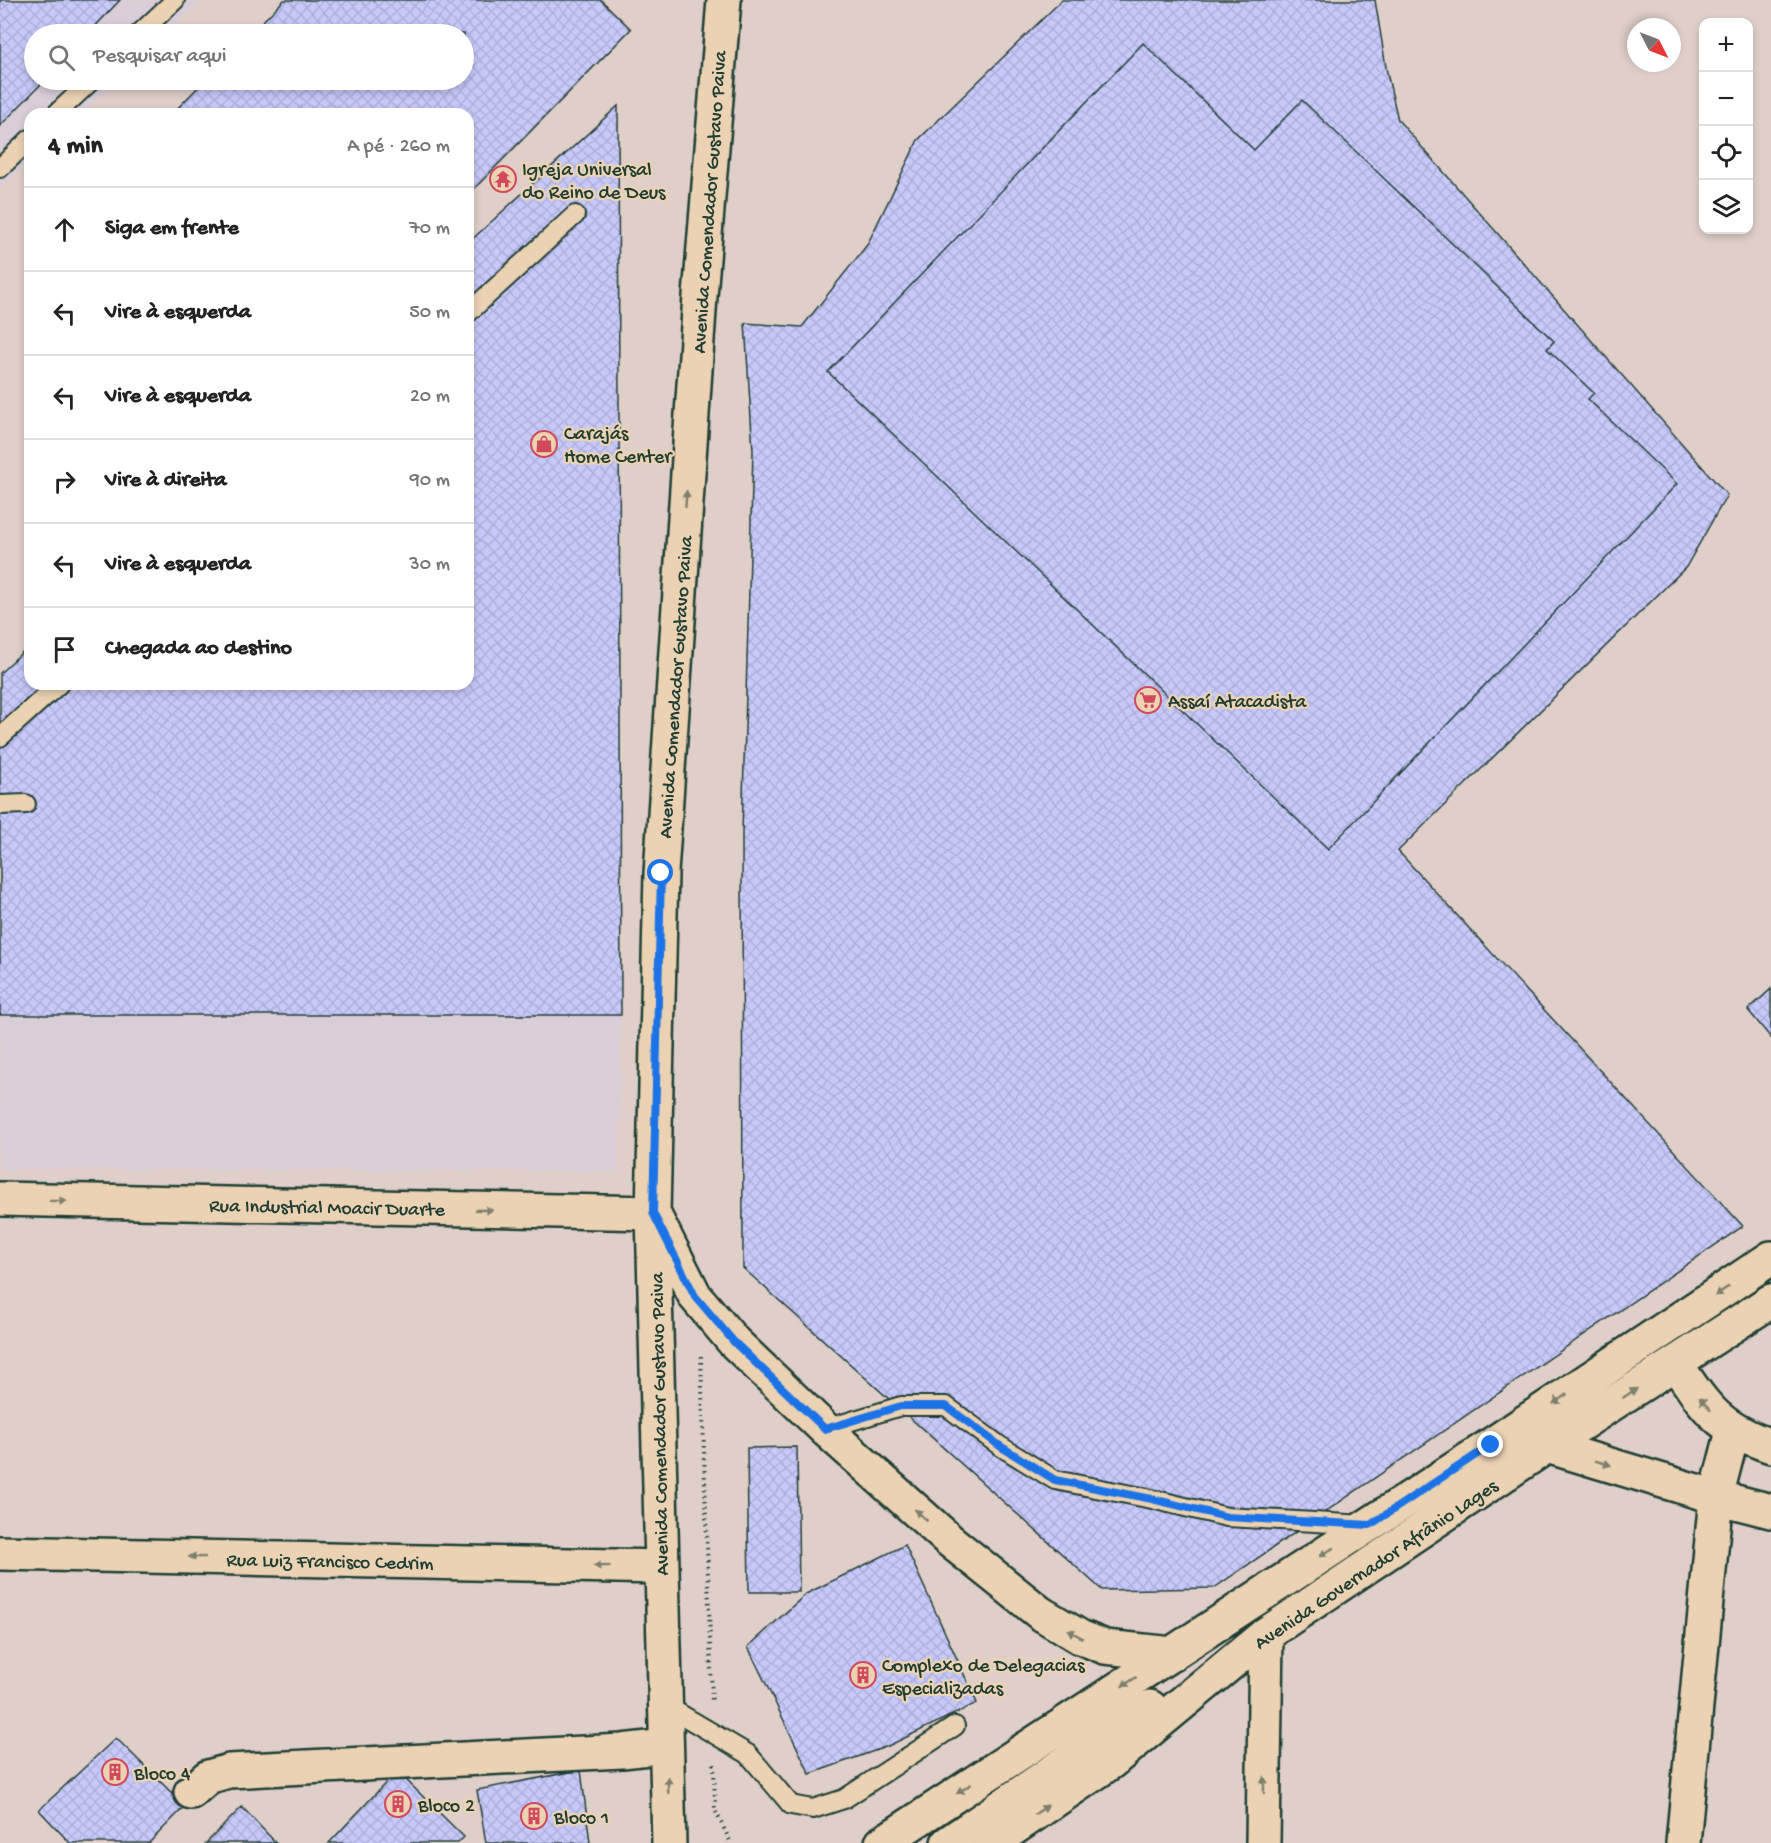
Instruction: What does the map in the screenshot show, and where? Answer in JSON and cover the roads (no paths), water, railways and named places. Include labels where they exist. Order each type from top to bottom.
[{"type":"main road","name":"Avenida Comendador Gustavo Paiva","points":[[669,1843],[653,1213],[661,873],[702,272],[724,0]]},
{"type":"main road","name":"Rua Industrial Moacir Duarte","points":[[0,1199],[653,1213]]},
{"type":"main road","points":[[653,1213],[695,1296],[734,1342],[825,1429],[949,1540],[1040,1613],[1080,1637],[1105,1647],[1172,1654]]},
{"type":"main road","name":"Avenida Governador Afrânio Lages","points":[[882,1843],[1370,1525],[1771,1258]]},
{"type":"main road","name":"Avenida Governador Afrânio Lages","points":[[992,1843],[1112,1762],[1266,1634],[1547,1446],[1771,1301]]},
{"type":"main road","points":[[1676,1364],[1704,1405],[1733,1431],[1771,1446]]},
{"type":"main road","points":[[1683,1843],[1716,1497],[1733,1431]]},
{"type":"main road","points":[[1547,1446],[1716,1497],[1771,1511]]},
{"type":"main road","name":"Rua Luiz Francisco Cedrim","points":[[0,1553],[661,1567]]},
{"type":"main road","points":[[948,1843],[1097,1741],[1266,1634]]},
{"type":"main road","points":[[1263,1843],[1266,1634]]},
{"type":"main road","points":[[191,1792],[208,1777],[229,1771],[622,1751],[666,1746]]},
{"type":"lane","points":[[150,24],[175,0]]},
{"type":"lane","points":[[62,108],[81,90]]},
{"type":"lane","points":[[0,168],[24,145]]},
{"type":"lane","points":[[474,308],[575,215]]},
{"type":"lane","points":[[0,737],[52,690]]},
{"type":"lane","points":[[0,805],[26,804]]},
{"type":"lane","points":[[825,1429],[901,1406],[946,1406],[1000,1446],[1055,1480],[1152,1499],[1227,1517],[1370,1525]]},
{"type":"lane","points":[[665,1705],[748,1754],[791,1805],[813,1809],[844,1799],[955,1726]]},
{"type":"place","name":"Igreja Universal do Reino de Deus","points":[[503,179]]},
{"type":"place","name":"Carajás Home Center","points":[[544,444]]},
{"type":"place","name":"Assaí Atacadista","points":[[1148,700]]},
{"type":"place","name":"Complexo de Delegacias Especializadas","points":[[863,1675]]},
{"type":"place","name":"Bloco 4","points":[[115,1772]]},
{"type":"place","name":"Bloco 2","points":[[398,1804]]},
{"type":"place","name":"Bloco 1","points":[[534,1816]]}]
